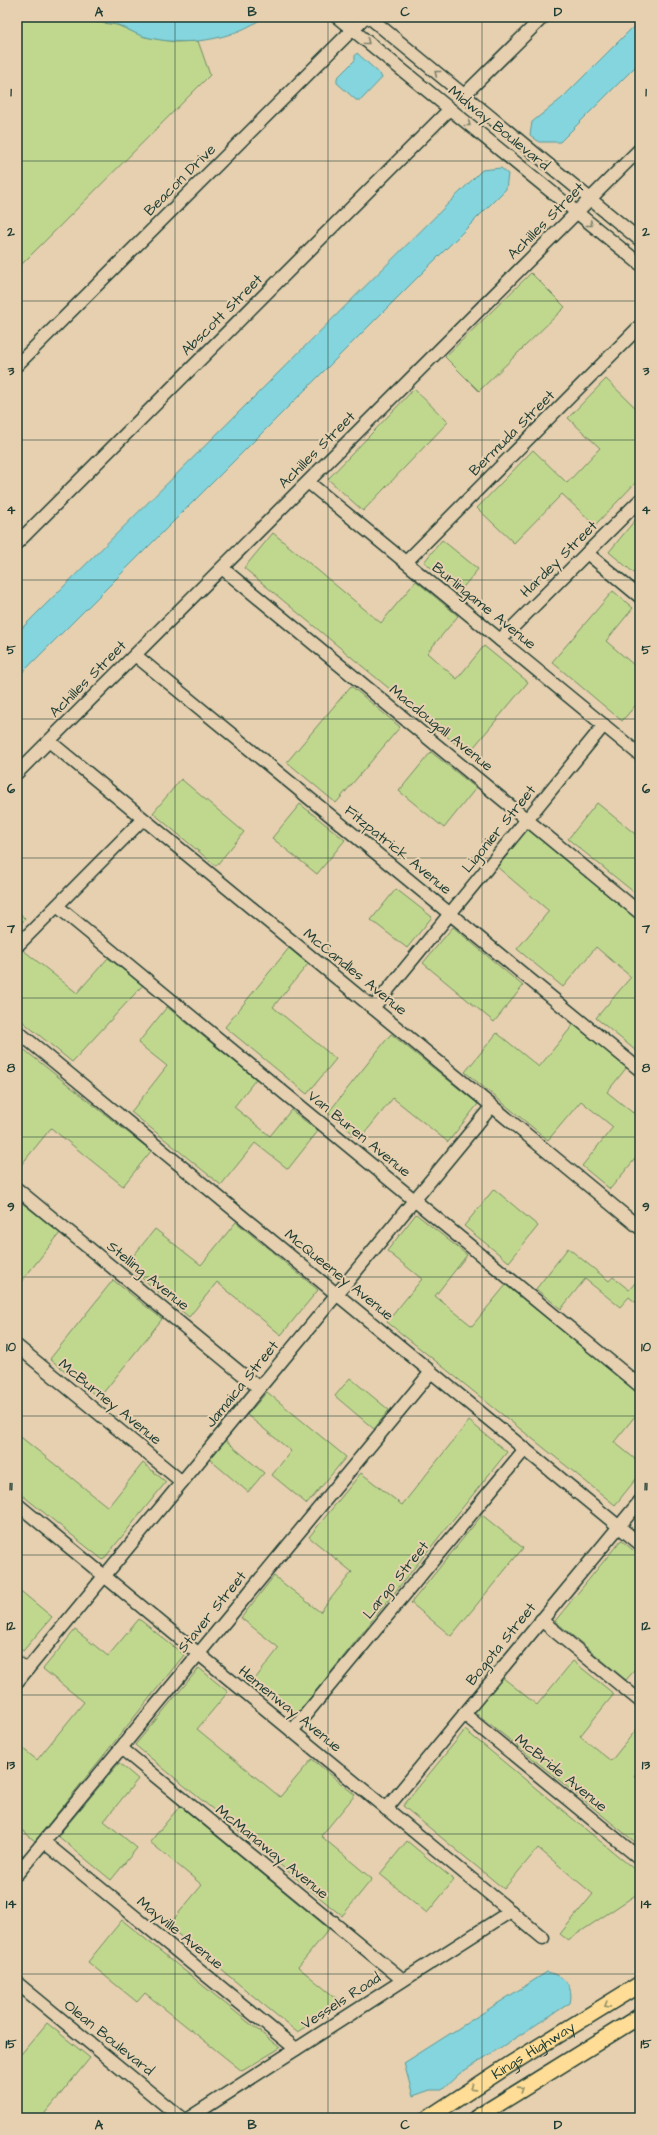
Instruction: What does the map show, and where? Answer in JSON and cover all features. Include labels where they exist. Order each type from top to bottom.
[{"type":"main road","name":"Kings Highway","points":[[428,2118],[509,2065],[640,1984]]},
{"type":"main road","name":"Kings Highway","points":[[476,2118],[640,2016]]},
{"type":"street","name":"Midway Boulevard","points":[[337,17],[640,264]]},
{"type":"street","name":"Beacon Drive","points":[[17,365],[365,17]]},
{"type":"street","name":"Midway Boulevard","points":[[368,17],[640,240]]},
{"type":"street","points":[[464,96],[543,17]]},
{"type":"street","name":"Abscott Street","points":[[17,543],[450,109]]},
{"type":"street","name":"Achilles Street","points":[[17,773],[640,150]]},
{"type":"street","name":"Bermuda Street","points":[[406,562],[640,326]]},
{"type":"street","name":"Burlingame Avenue","points":[[308,482],[640,755]]},
{"type":"street","name":"Hardey Street","points":[[500,640],[640,500]]},
{"type":"street","points":[[587,553],[640,597]]},
{"type":"street","name":"Macdougall Avenue","points":[[222,568],[640,913]]},
{"type":"street","name":"Fitzpatrick Avenue","points":[[135,655],[640,1070]]},
{"type":"street","name":"Ligonier Street","points":[[373,1008],[604,725]]},
{"type":"street","name":"McCandles Avenue","points":[[49,741],[640,1228]]},
{"type":"street","points":[[17,946],[143,819]]},
{"type":"street","name":"Van Buren Avenue","points":[[57,906],[640,1386]]},
{"type":"street","name":"McQueeney Avenue","points":[[17,1031],[640,1544]]},
{"type":"street","name":"Jamaica Street","points":[[17,1682],[492,1106]]},
{"type":"street","name":"Stelling Avenue","points":[[17,1189],[259,1388]]},
{"type":"street","name":"McBurney Avenue","points":[[17,1346],[182,1482]]},
{"type":"street","name":"Staver Street","points":[[17,1874],[431,1372]]},
{"type":"street","name":"Largo Street","points":[[292,1731],[525,1449]]},
{"type":"street","name":"Bogota Street","points":[[386,1809],[640,1501]]},
{"type":"street","name":"Hemenway Avenue","points":[[17,1504],[543,1938]]},
{"type":"street","points":[[541,1620],[640,1701]]},
{"type":"street","points":[[17,1662],[27,1670]]},
{"type":"street","name":"McBride Avenue","points":[[464,1714],[638,1857]]},
{"type":"street","name":"McManaway Avenue","points":[[121,1748],[403,1980]]},
{"type":"street","name":"Mayville Avenue","points":[[44,1842],[296,2049]]},
{"type":"street","name":"Vessels Road","points":[[189,2118],[511,1911]]},
{"type":"street","name":"Olean Boulevard","points":[[17,1983],[181,2118]]},
{"type":"green space","points":[[17,17],[82,17],[95,22],[117,25],[145,37],[175,42],[198,41],[210,75],[17,269]]},
{"type":"green space","points":[[531,273],[565,307],[479,391],[445,357]]},
{"type":"green space","points":[[606,379],[640,412],[640,478],[595,525],[562,494],[514,543],[477,508],[533,450],[567,483],[600,448],[568,418]]},
{"type":"green space","points":[[414,389],[448,422],[363,511],[328,479]]},
{"type":"green space","points":[[640,514],[640,578],[609,552]]},
{"type":"green space","points":[[273,533],[381,623],[416,581],[458,616],[427,653],[457,679],[484,646],[528,682],[468,754],[244,568]]},
{"type":"green space","points":[[442,540],[478,569],[460,591],[424,562]]},
{"type":"green space","points":[[613,591],[633,608],[606,641],[635,666],[640,661],[640,700],[622,721],[552,662]]},
{"type":"green space","points":[[351,686],[400,727],[336,803],[287,762]]},
{"type":"green space","points":[[431,752],[476,788],[444,828],[399,791]]},
{"type":"green space","points":[[181,779],[244,832],[216,866],[153,813]]},
{"type":"green space","points":[[597,803],[640,838],[640,897],[568,839]]},
{"type":"green space","points":[[300,804],[345,840],[317,874],[272,838]]},
{"type":"green space","points":[[528,828],[640,922],[640,1054],[596,1018],[631,977],[596,947],[563,987],[517,949],[549,911],[496,866]]},
{"type":"green space","points":[[396,889],[432,917],[407,948],[371,920]]},
{"type":"green space","points":[[17,910],[25,919],[17,928]]},
{"type":"green space","points":[[453,927],[523,986],[494,1022],[423,963]]},
{"type":"green space","points":[[289,948],[308,964],[273,1007],[336,1059],[307,1094],[225,1027]]},
{"type":"green space","points":[[23,950],[77,993],[108,958],[143,985],[72,1062],[17,1017],[17,956]]},
{"type":"green space","points":[[167,1007],[256,1079],[234,1107],[270,1136],[291,1110],[318,1131],[288,1169],[255,1143],[221,1185],[131,1112],[167,1066],[138,1043]]},
{"type":"green space","points":[[574,1024],[627,1067],[607,1092],[633,1113],[640,1105],[640,1153],[610,1189],[582,1166],[613,1127],[581,1101],[548,1140],[465,1072],[497,1033],[539,1067]]},
{"type":"green space","points":[[391,1034],[478,1104],[448,1142],[393,1098],[360,1139],[328,1113]]},
{"type":"green space","points":[[17,1044],[151,1151],[123,1186],[51,1128],[17,1170]]},
{"type":"green space","points":[[494,1189],[538,1226],[509,1262],[464,1226]]},
{"type":"green space","points":[[17,1199],[60,1233],[17,1287]]},
{"type":"green space","points":[[416,1214],[467,1255],[435,1296],[472,1326],[506,1285],[640,1393],[640,1410],[614,1442],[640,1463],[640,1474],[615,1505],[387,1322],[422,1279],[387,1251]]},
{"type":"green space","points":[[236,1222],[318,1290],[281,1335],[217,1282],[189,1317],[126,1265],[155,1229],[201,1265]]},
{"type":"green space","points":[[568,1248],[609,1281],[613,1277],[629,1290],[640,1277],[640,1306],[629,1297],[620,1307],[585,1279],[561,1309],[536,1289]]},
{"type":"green space","points":[[113,1280],[162,1319],[99,1398],[50,1359]]},
{"type":"green space","points":[[350,1378],[389,1410],[374,1429],[335,1396]]},
{"type":"green space","points":[[267,1392],[346,1457],[307,1504],[272,1475],[291,1451],[247,1415]]},
{"type":"green space","points":[[469,1421],[507,1452],[295,1717],[252,1683],[279,1648],[241,1618],[274,1576],[320,1612],[352,1572],[309,1537],[361,1473],[402,1505]]},
{"type":"green space","points":[[17,1434],[108,1507],[143,1463],[166,1482],[103,1560],[17,1491]]},
{"type":"green space","points":[[225,1440],[264,1473],[248,1492],[209,1459]]},
{"type":"green space","points":[[482,1515],[523,1548],[451,1636],[411,1603]]},
{"type":"green space","points":[[621,1540],[640,1556],[640,1664],[626,1680],[555,1621]]},
{"type":"green space","points":[[17,1588],[52,1617],[23,1651],[17,1646]]},
{"type":"green space","points":[[139,1619],[184,1655],[35,1841],[17,1826],[17,1744],[37,1760],[84,1702],[43,1669],[75,1630],[108,1656]]},
{"type":"green space","points":[[573,1661],[614,1694],[580,1736],[611,1761],[640,1725],[640,1768],[634,1776],[640,1781],[640,1846],[474,1711],[502,1677],[537,1705]]},
{"type":"green space","points":[[199,1668],[228,1692],[197,1729],[280,1797],[312,1759],[355,1795],[321,1836],[372,1879],[342,1916],[135,1745]]},
{"type":"green space","points":[[465,1730],[640,1874],[640,1892],[568,1940],[560,1934],[593,1894],[538,1848],[504,1889],[403,1806]]},
{"type":"green space","points":[[119,1763],[138,1779],[104,1821],[137,1848],[111,1880],[58,1836]]},
{"type":"green space","points":[[180,1806],[329,1929],[298,1967],[343,2004],[297,2032],[168,1926],[202,1885],[150,1842]]},
{"type":"green space","points":[[407,1841],[454,1880],[427,1913],[380,1874]]},
{"type":"green space","points":[[122,1920],[280,2048],[242,2071],[145,1993],[137,2002],[88,1962]]},
{"type":"green space","points":[[47,2023],[90,2058],[41,2118],[17,2118],[17,2059]]},
{"type":"water","points":[[82,17],[264,17],[237,32],[222,37],[207,40],[176,41],[146,37],[118,25]]},
{"type":"water","points":[[640,20],[640,62],[560,142],[539,142],[530,135],[532,122],[561,99]]},
{"type":"water","points":[[357,53],[380,74],[382,78],[361,100],[356,100],[337,83],[337,78],[355,60]]},
{"type":"water","points":[[501,168],[508,174],[506,189],[17,678],[17,633],[482,170]]},
{"type":"water","points":[[547,1972],[553,1973],[566,1982],[570,1991],[570,2003],[459,2074],[442,2090],[430,2090],[413,2096],[404,2063]]}]
